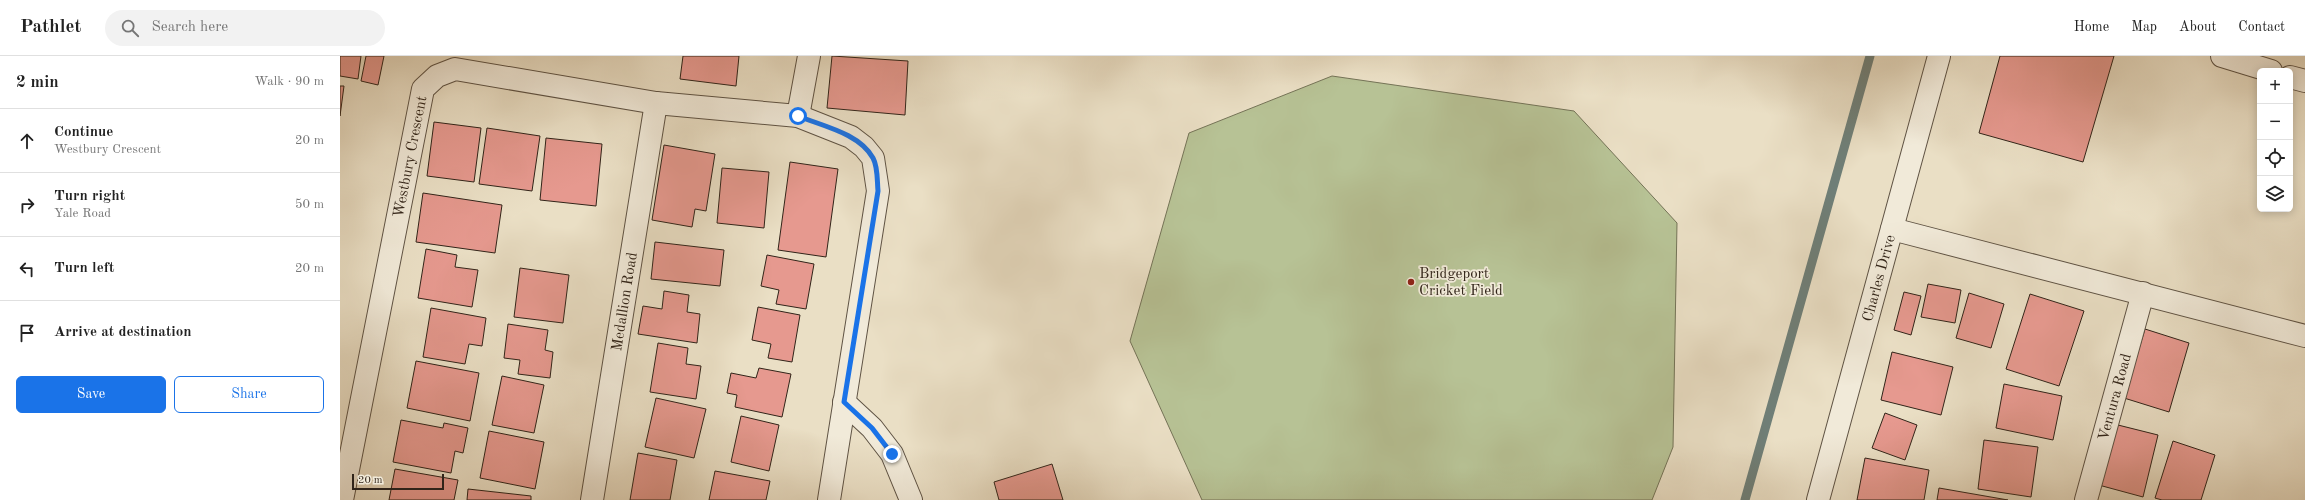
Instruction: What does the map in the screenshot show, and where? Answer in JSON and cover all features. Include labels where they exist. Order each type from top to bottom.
[{"type":"street","points":[[798,116],[809,56]]},
{"type":"street","name":"Charles Drive","points":[[1818,500],[1939,56]]},
{"type":"street","points":[[2222,56],[2261,68]]},
{"type":"street","name":"Westbury Crescent","points":[[342,500],[423,89],[437,76],[455,69],[656,103],[798,116],[851,137],[864,147],[873,158],[877,174],[878,191],[844,402]]},
{"type":"street","points":[[2293,78],[2305,81]]},
{"type":"street","name":"Medallion Road","points":[[592,500],[656,103]]},
{"type":"street","points":[[1892,229],[2305,336]]},
{"type":"street","name":"Ventura Road","points":[[2086,500],[2143,294]]},
{"type":"street","points":[[829,500],[844,402]]},
{"type":"street","points":[[844,402],[872,428],[892,454],[911,500]]},
{"type":"green space","name":"Bridgeport Cricket Field","points":[[1332,76],[1574,111],[1677,223],[1673,447],[1652,500],[1202,500],[1130,341],[1189,133]]},
{"type":"building","points":[[340,56],[361,56],[358,79],[340,76]]},
{"type":"building","points":[[366,56],[384,56],[378,85],[361,81]]},
{"type":"building","points":[[683,56],[739,56],[736,86],[680,79]]},
{"type":"building","points":[[832,56],[908,61],[905,115],[827,108]]},
{"type":"building","points":[[2000,56],[2114,56],[2083,162],[1979,133]]},
{"type":"building","points":[[340,86],[344,86],[340,116]]},
{"type":"building","points":[[434,122],[481,128],[474,182],[427,176]]},
{"type":"building","points":[[487,128],[540,136],[532,191],[479,184]]},
{"type":"building","points":[[546,138],[602,144],[596,206],[540,200]]},
{"type":"building","points":[[664,145],[715,154],[706,211],[695,209],[692,227],[652,220]]},
{"type":"building","points":[[790,162],[838,169],[826,257],[778,250]]},
{"type":"building","points":[[722,168],[769,172],[764,228],[717,223]]},
{"type":"building","points":[[423,193],[502,205],[495,253],[416,242]]},
{"type":"building","points":[[655,242],[724,250],[720,286],[651,279]]},
{"type":"building","points":[[426,249],[457,255],[455,267],[478,270],[472,307],[418,298]]},
{"type":"building","points":[[767,255],[814,264],[806,309],[776,304],[779,290],[761,286]]},
{"type":"building","points":[[520,268],[569,275],[563,323],[514,317]]},
{"type":"building","points":[[1928,284],[1961,290],[1955,323],[1921,317]]},
{"type":"building","points":[[664,291],[689,295],[687,312],[700,314],[697,343],[638,334],[643,306],[662,309]]},
{"type":"building","points":[[1904,292],[1921,296],[1911,335],[1894,330]]},
{"type":"building","points":[[1969,293],[2004,304],[1991,348],[1956,338]]},
{"type":"building","points":[[2030,294],[2084,311],[2059,386],[2006,369]]},
{"type":"building","points":[[758,307],[800,315],[792,362],[768,358],[771,344],[752,340]]},
{"type":"building","points":[[431,308],[486,318],[482,346],[469,344],[465,364],[423,357]]},
{"type":"building","points":[[508,324],[548,330],[545,350],[553,352],[550,378],[518,374],[520,360],[504,358]]},
{"type":"building","points":[[2145,329],[2189,343],[2169,412],[2124,398]]},
{"type":"building","points":[[658,343],[688,348],[686,364],[701,366],[696,399],[650,392]]},
{"type":"building","points":[[1892,352],[1953,367],[1941,415],[1881,400]]},
{"type":"building","points":[[416,361],[479,373],[470,421],[407,408]]},
{"type":"building","points":[[759,368],[791,374],[782,417],[735,407],[737,395],[727,393],[731,373],[756,378]]},
{"type":"building","points":[[502,376],[544,385],[534,433],[492,425]]},
{"type":"building","points":[[2004,384],[2062,396],[2053,440],[1996,428]]},
{"type":"building","points":[[656,398],[706,409],[694,458],[645,447]]},
{"type":"building","points":[[1885,413],[1917,425],[1905,460],[1872,448]]},
{"type":"building","points":[[741,416],[779,425],[769,471],[731,462]]},
{"type":"building","points":[[401,420],[443,428],[444,423],[468,428],[463,453],[455,451],[451,473],[393,462]]},
{"type":"building","points":[[2110,423],[2158,435],[2143,497],[2095,484]]},
{"type":"building","points":[[489,431],[544,442],[535,489],[480,478]]},
{"type":"building","points":[[1984,440],[2038,447],[2031,497],[1978,489]]},
{"type":"building","points":[[2173,441],[2215,455],[2201,500],[2162,500],[2155,498]]},
{"type":"building","points":[[638,453],[677,460],[670,500],[630,500]]},
{"type":"building","points":[[1865,458],[1929,470],[1924,500],[1857,500]]},
{"type":"building","points":[[1052,464],[1063,500],[999,500],[994,482]]},
{"type":"building","points":[[395,469],[458,480],[454,500],[389,500]]},
{"type":"building","points":[[715,471],[770,481],[766,500],[709,500]]},
{"type":"building","points":[[1939,488],[2008,500],[1937,500]]},
{"type":"building","points":[[468,489],[531,496],[531,500],[467,500]]},
{"type":"waterway","points":[[1745,500],[1870,56]]},
{"type":"place","name":"Bridgeport Cricket Field","points":[[1411,282]]},
{"type":"route","points":[[798,116],[851,137],[864,147],[873,158],[877,174],[878,191],[844,402],[872,428],[892,454]]}]
